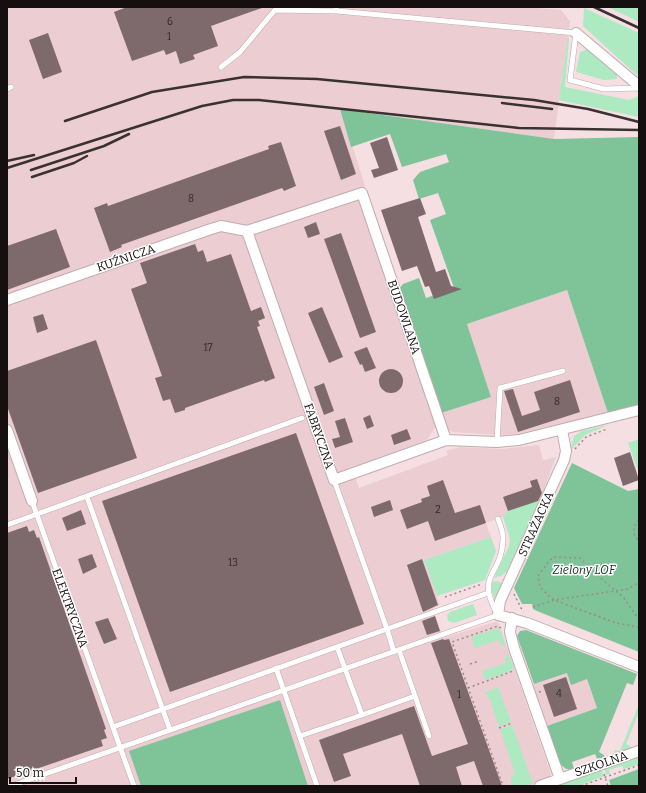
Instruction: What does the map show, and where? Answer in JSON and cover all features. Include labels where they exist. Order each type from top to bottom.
[{"type":"street","points":[[576,33],[639,87]]},
{"type":"street","name":"BUDOWLANA","points":[[247,231],[362,193],[446,440]]},
{"type":"street","name":"KUŹNICZA","points":[[7,300],[221,226],[247,231]]},
{"type":"street","name":"FABRYCZNA","points":[[247,231],[334,480],[446,440],[497,442],[518,440],[639,410]]},
{"type":"street","name":"ELEKTRYCZNA","points":[[7,430],[32,501]]},
{"type":"street","name":"STRAŻACKA","points":[[498,615],[500,601],[547,500],[565,454],[562,430]]},
{"type":"street","points":[[498,615],[512,618],[639,667]]},
{"type":"street","points":[[512,618],[511,636],[524,678],[560,778]]},
{"type":"street","name":"SZKOLNA","points":[[540,786],[639,751]]},
{"type":"lane","points":[[221,67],[240,52],[275,10],[336,9],[576,33],[570,80],[604,88],[639,87]]},
{"type":"lane","points":[[497,442],[500,388],[563,371]]},
{"type":"lane","points":[[7,525],[302,418]]},
{"type":"lane","points":[[334,480],[387,629],[416,696],[430,736]]},
{"type":"lane","points":[[87,497],[170,730]]},
{"type":"lane","name":"ELEKTRYCZNA","points":[[32,501],[134,786]]},
{"type":"lane","points":[[11,786],[498,615],[488,593],[489,581],[502,551],[504,538],[498,519]]},
{"type":"lane","points":[[113,727],[488,593]]},
{"type":"lane","points":[[337,647],[362,714]]},
{"type":"lane","points":[[276,668],[317,786]]},
{"type":"lane","points":[[300,736],[416,696]]},
{"type":"path","points":[[565,454],[572,453],[586,437],[609,428]]},
{"type":"path","points":[[639,520],[634,530],[636,538],[639,541]]},
{"type":"path","points":[[639,620],[627,601],[596,574],[582,559],[557,557],[549,561],[538,576],[540,587],[554,600],[616,623],[639,627]]},
{"type":"path","points":[[445,597],[489,581]]},
{"type":"path","points":[[533,607],[554,600],[616,591],[628,588],[639,582]]},
{"type":"path","points":[[508,585],[524,615]]},
{"type":"path","points":[[503,786],[452,642],[498,626],[502,628],[506,638],[511,636]]},
{"type":"path","points":[[470,664],[479,661]]},
{"type":"path","points":[[468,688],[511,673],[515,669]]},
{"type":"path","points":[[499,728],[512,724]]},
{"type":"path","points":[[601,765],[608,786]]},
{"type":"path","points":[[581,786],[639,766]]},
{"type":"shaded area","points":[[7,7],[524,7],[561,10],[570,21],[554,139],[341,109],[365,186],[366,217],[436,426],[427,440],[352,468],[359,488],[448,455],[446,451],[460,447],[501,449],[539,445],[543,460],[556,457],[540,500],[508,511],[503,517],[486,523],[491,537],[424,560],[440,605],[433,608],[443,638],[498,621],[552,777],[528,786],[7,786]]},
{"type":"shaded area","points":[[567,290],[608,413],[517,434],[498,435],[453,432],[447,429],[441,413],[491,397],[467,324]]},
{"type":"shaded area","points":[[567,673],[587,679],[597,708],[547,726],[532,685]]},
{"type":"green space","points":[[608,7],[639,7],[639,22]]},
{"type":"green space","points":[[584,8],[639,33],[639,77],[583,26]]},
{"type":"green space","points":[[568,35],[569,39],[565,87],[629,100],[639,96],[639,117],[559,100]]},
{"type":"green space","points":[[588,49],[617,75],[617,79],[604,80],[576,72],[580,52]]},
{"type":"green space","points":[[340,109],[554,139],[639,137],[639,405],[608,413],[567,290],[467,324],[491,397],[441,413],[399,289],[403,284],[419,278],[426,298],[454,288],[430,220],[446,214],[438,193],[419,199],[413,180],[420,172],[449,162],[446,154],[402,167],[390,134],[351,147]]},
{"type":"green space","points":[[608,425],[585,435],[570,451],[574,436],[582,431]]},
{"type":"green space","points":[[639,439],[639,473],[628,443]]},
{"type":"green space","name":"Zielony LOF","points":[[572,463],[628,491],[639,489],[639,652],[537,611],[533,609],[532,604],[522,604],[514,588]]},
{"type":"green space","points":[[540,500],[507,571],[501,576],[494,578],[509,546],[510,539],[503,517],[508,511]]},
{"type":"green space","points":[[491,537],[496,551],[485,580],[437,596],[424,560]]},
{"type":"green space","points":[[498,581],[503,584],[499,594],[494,597],[492,592],[492,582]]},
{"type":"green space","points":[[473,604],[477,615],[454,623],[448,621],[447,615],[450,612]]},
{"type":"green space","points":[[498,628],[506,646],[504,647],[498,640],[475,648],[471,637]]},
{"type":"green space","points":[[526,630],[637,674],[633,685],[627,683],[599,752],[604,755],[605,758],[598,761],[595,754],[572,762],[574,769],[563,767],[559,761],[547,726],[597,708],[587,679],[571,685],[567,673],[534,684],[517,636],[520,631]]},
{"type":"green space","points":[[508,654],[514,666],[511,671],[485,680],[482,671],[506,663],[505,658]]},
{"type":"green space","points":[[498,687],[511,722],[499,726],[488,695],[484,693]]},
{"type":"green space","points":[[280,700],[308,786],[141,786],[129,751]]},
{"type":"green space","points":[[639,704],[639,712],[626,744],[631,747],[631,749],[614,754],[615,750],[620,751]]},
{"type":"green space","points":[[512,725],[533,784],[514,786],[511,783],[511,777],[515,773],[500,729]]},
{"type":"green space","points":[[639,756],[639,764],[624,769],[622,766],[609,770],[610,774],[606,775],[604,768]]},
{"type":"green space","points":[[601,769],[604,776],[578,786],[554,786]]},
{"type":"green space","points":[[639,769],[639,786],[611,786],[609,780]]},
{"type":"building","points":[[127,7],[262,8],[211,26],[218,46],[193,55],[195,59],[180,64],[176,51],[166,55],[164,50],[132,61],[114,12]]},
{"type":"building","points":[[48,33],[62,72],[43,79],[29,40]]},
{"type":"building","points":[[340,126],[356,174],[341,180],[324,131]]},
{"type":"building","points":[[387,137],[398,170],[374,178],[371,170],[379,168],[370,143]]},
{"type":"building","points":[[281,142],[296,186],[284,191],[282,188],[121,245],[122,247],[110,252],[94,208],[107,203],[108,206],[269,149],[268,146]]},
{"type":"building","points":[[420,198],[426,214],[418,217],[436,272],[445,269],[451,286],[462,289],[434,299],[429,286],[425,287],[417,266],[402,271],[381,210]]},
{"type":"building","points":[[316,222],[320,234],[308,238],[304,227]]},
{"type":"building","points":[[56,229],[70,267],[7,290],[7,246]]},
{"type":"building","points":[[341,233],[376,332],[360,338],[324,239]]},
{"type":"building","points":[[195,244],[198,252],[203,250],[207,262],[231,254],[251,311],[261,307],[265,318],[258,321],[260,326],[257,327],[275,378],[265,382],[264,380],[185,408],[185,410],[175,413],[170,399],[163,401],[155,378],[162,376],[131,289],[147,283],[140,263]]},
{"type":"building","points":[[322,307],[343,357],[329,363],[308,313]]},
{"type":"building","points":[[43,314],[48,329],[37,333],[33,317]]},
{"type":"building","points":[[96,340],[137,458],[38,493],[7,406],[7,371]]},
{"type":"building","points":[[367,347],[376,368],[365,372],[362,364],[360,365],[354,352]]},
{"type":"building","points":[[391,369],[399,373],[403,381],[399,389],[391,393],[383,389],[379,381],[383,373]]},
{"type":"building","points":[[570,380],[580,412],[518,432],[504,391],[513,389],[522,416],[540,410],[534,392]]},
{"type":"building","points":[[324,383],[334,411],[324,415],[314,387]]},
{"type":"building","points":[[370,415],[374,426],[367,429],[363,418]]},
{"type":"building","points":[[345,418],[353,442],[335,448],[332,439],[340,437],[335,421]]},
{"type":"building","points":[[407,429],[411,439],[394,445],[391,435]]},
{"type":"building","points":[[296,433],[364,624],[170,692],[102,501]]},
{"type":"building","points":[[630,452],[639,480],[623,486],[614,458]]},
{"type":"building","points":[[537,479],[542,493],[538,501],[508,511],[503,497],[532,487],[530,481]]},
{"type":"building","points":[[443,480],[455,513],[480,505],[486,523],[435,541],[428,521],[407,529],[400,510],[422,502],[421,499],[430,496],[427,486]]},
{"type":"building","points":[[390,500],[393,510],[374,517],[371,507]]},
{"type":"building","points":[[81,510],[86,524],[67,531],[62,518]]},
{"type":"building","points":[[27,526],[29,532],[34,530],[37,538],[39,537],[106,729],[104,730],[107,738],[101,740],[103,746],[7,779],[7,533]]},
{"type":"building","points":[[92,554],[97,567],[83,574],[78,559]]},
{"type":"building","points":[[422,559],[438,605],[423,612],[407,565]]},
{"type":"building","points":[[435,616],[440,631],[427,635],[422,621]]},
{"type":"building","points":[[108,618],[117,639],[104,644],[95,622]]},
{"type":"building","points":[[443,639],[449,639],[502,786],[483,786],[474,761],[456,767],[462,786],[420,786],[402,734],[343,754],[351,776],[334,782],[319,740],[414,706],[432,756],[468,744],[431,643]]},
{"type":"building","points":[[566,677],[577,709],[554,717],[543,685]]},
{"type":"railway","points":[[594,7],[639,28]]},
{"type":"railway","points":[[65,121],[152,92],[244,77],[317,79],[534,100],[588,109],[639,122]]},
{"type":"railway","points":[[7,168],[202,106],[233,100],[259,100],[519,128],[639,130]]},
{"type":"railway","points":[[502,103],[552,109]]},
{"type":"railway","points":[[31,170],[104,146],[129,134]]},
{"type":"railway","points":[[7,161],[34,155]]},
{"type":"railway","points":[[32,177],[74,163],[87,156]]}]
